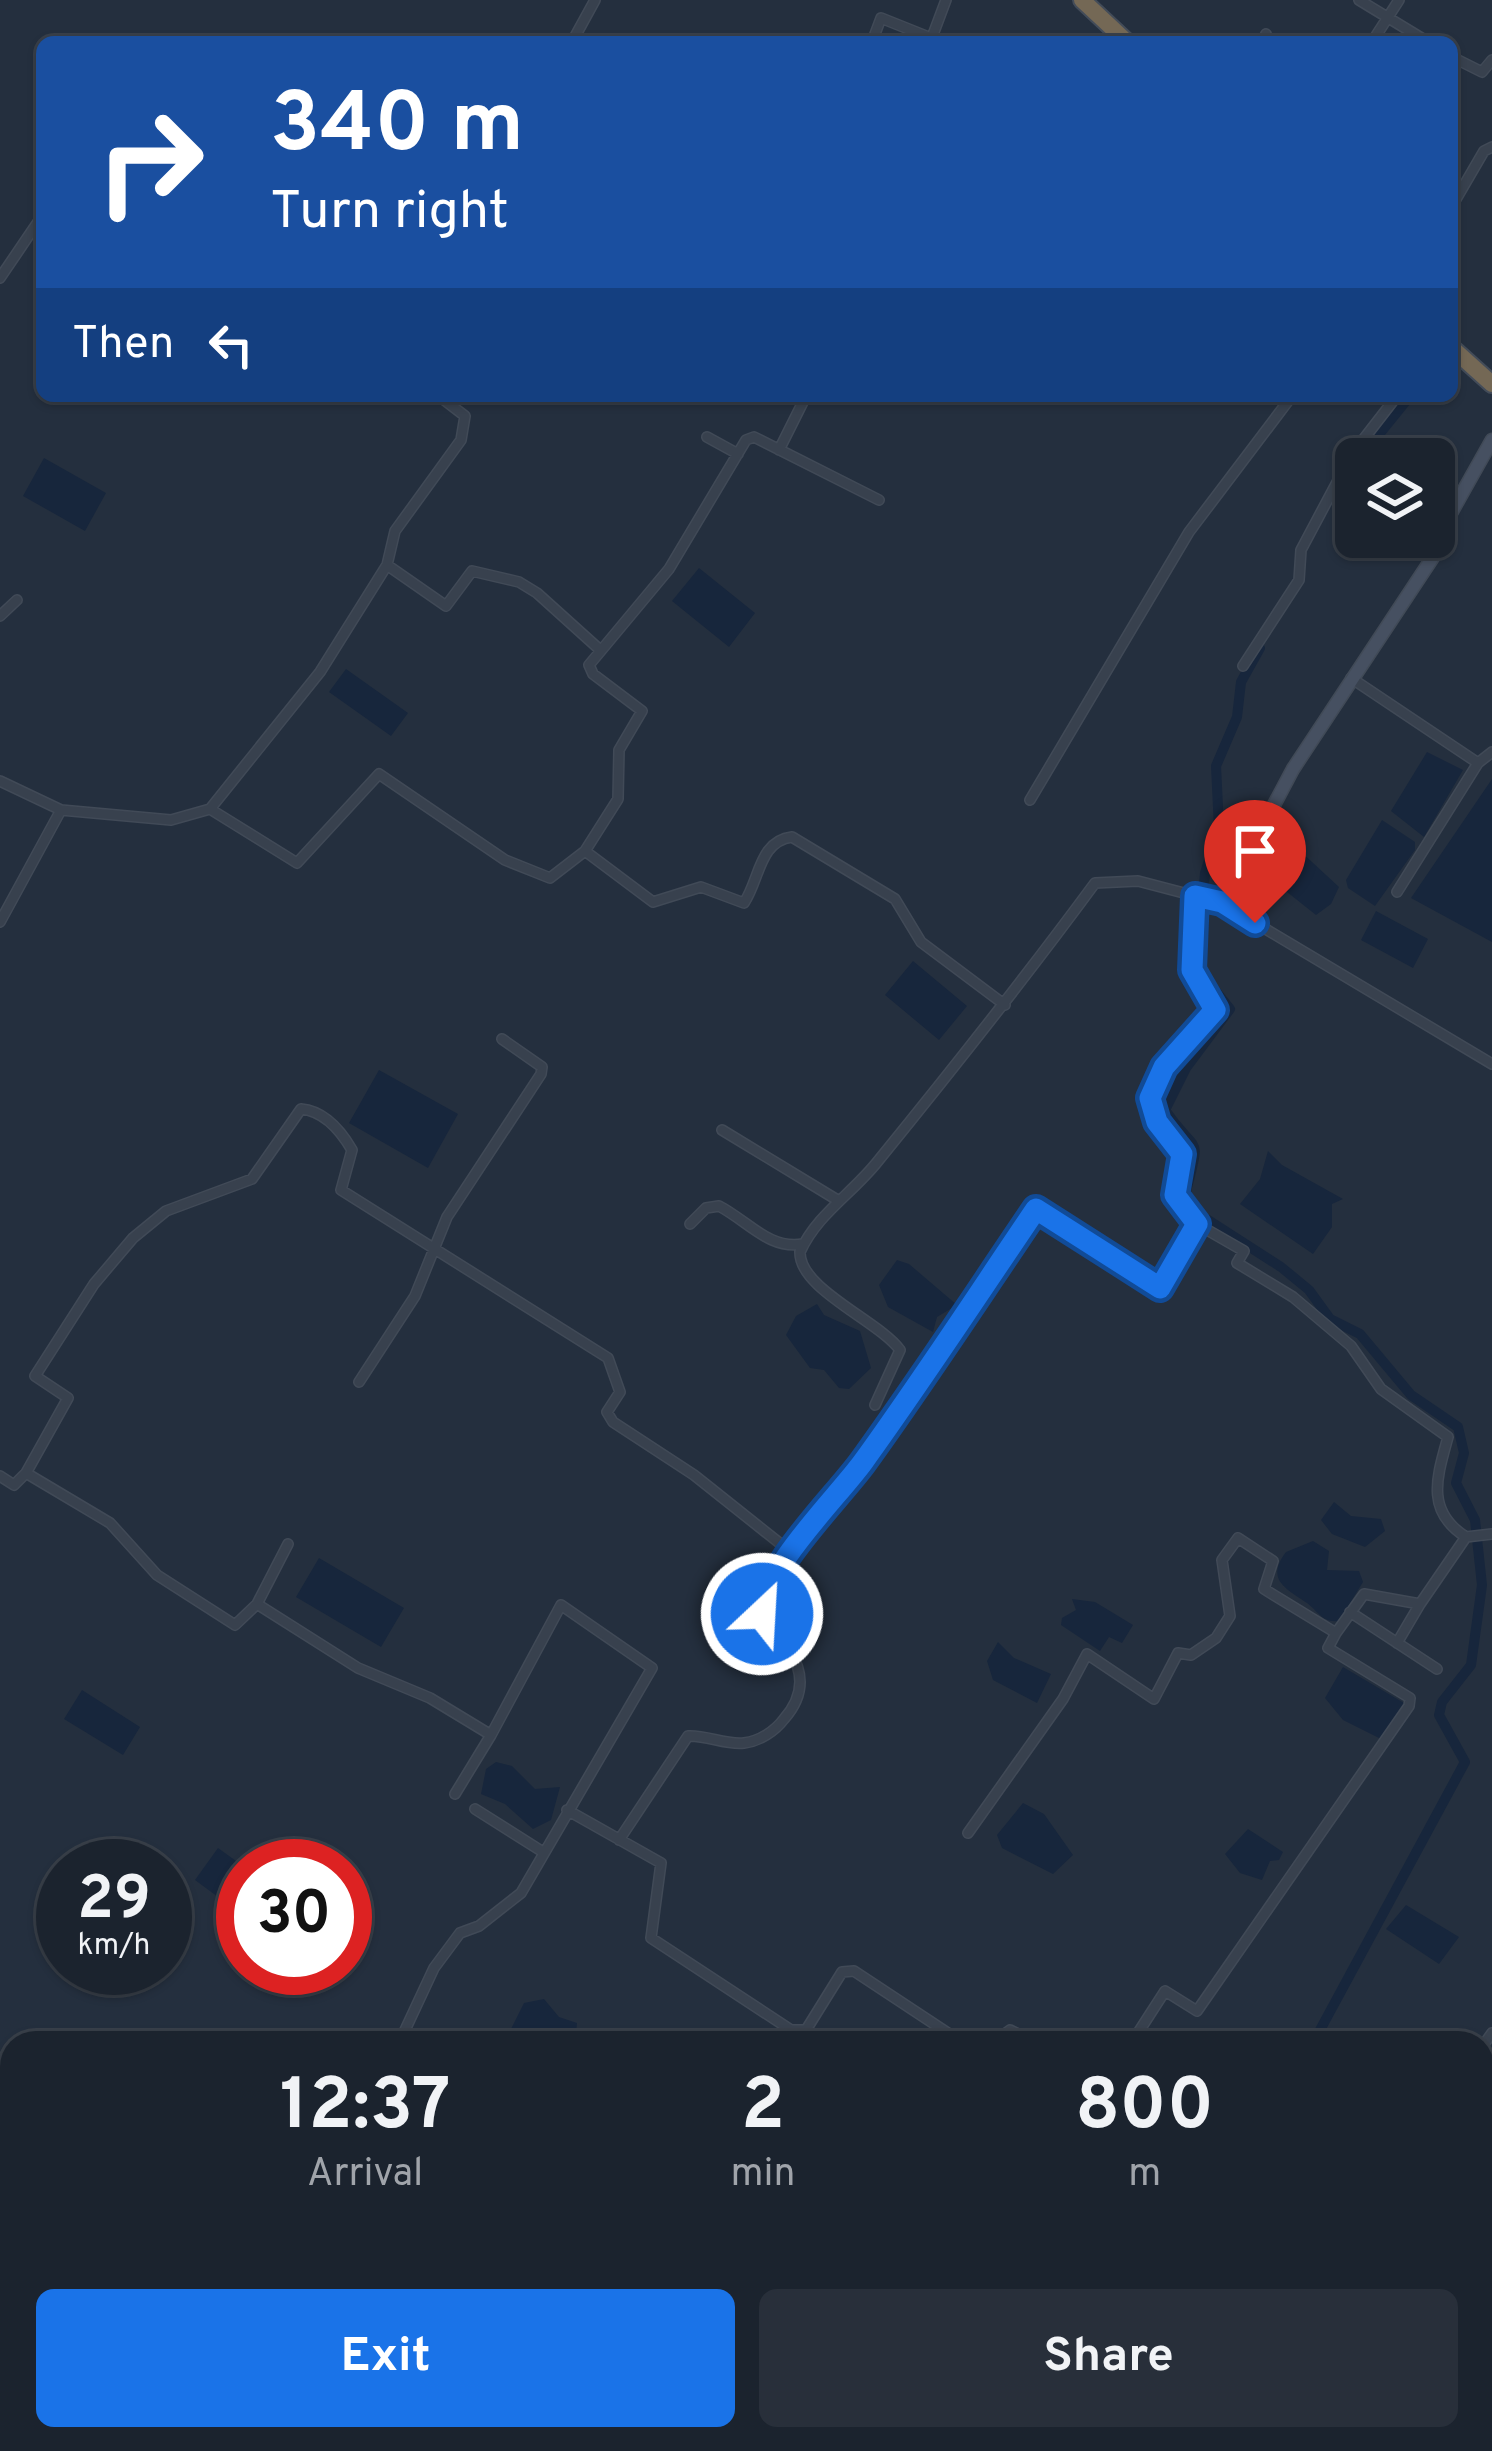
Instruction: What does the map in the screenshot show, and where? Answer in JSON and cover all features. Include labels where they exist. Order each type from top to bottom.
[{"type":"highway","points":[[1068,0],[1106,36]]},
{"type":"highway","points":[[1082,0],[1121,36]]},
{"type":"highway","points":[[1458,339],[1492,369]]},
{"type":"highway","points":[[1458,353],[1492,384]]},
{"type":"street","points":[[575,36],[595,0]]},
{"type":"street","points":[[932,36],[946,0]]},
{"type":"street","points":[[1359,0],[1418,36]]},
{"type":"street","points":[[1376,36],[1399,0]]},
{"type":"street","points":[[874,36],[881,18],[922,36]]},
{"type":"street","points":[[1458,60],[1482,72],[1492,61]]},
{"type":"street","points":[[1458,196],[1484,152],[1492,147]]},
{"type":"street","points":[[0,278],[36,225]]},
{"type":"street","points":[[0,782],[61,810],[171,820],[210,809],[320,672],[387,565],[395,531],[461,440],[465,416],[447,402]]},
{"type":"street","points":[[779,450],[803,402]]},
{"type":"street","points":[[1030,800],[1190,532],[1288,402]]},
{"type":"street","points":[[1243,666],[1300,580],[1300,550],[1352,454],[1391,402]]},
{"type":"street","points":[[707,437],[738,454]]},
{"type":"street","points":[[210,809],[297,863],[377,774],[505,860],[545,878],[585,850],[620,795],[619,750],[642,711],[589,670],[598,648],[669,569],[749,437],[879,500]]},
{"type":"street","points":[[1222,902],[1260,826],[1351,678],[1441,545],[1442,529],[1492,440]]},
{"type":"street","points":[[387,565],[446,606],[472,571],[519,582],[598,648]]},
{"type":"street","points":[[0,616],[17,600]]},
{"type":"street","points":[[1351,678],[1478,763]]},
{"type":"street","points":[[1397,892],[1478,763],[1492,752]]},
{"type":"street","points":[[0,922],[61,810]]},
{"type":"street","points":[[585,850],[657,903],[701,887],[744,902],[768,848],[777,839],[792,837],[895,899],[920,942],[1005,1005]]},
{"type":"street","points":[[690,1224],[706,1208],[719,1206],[771,1241],[786,1247],[803,1244],[866,1177],[1005,1005],[1095,883],[1138,880],[1222,902],[1492,1064]]},
{"type":"street","points":[[1195,896],[1192,970],[1215,1010],[1164,1067],[1150,1098],[1157,1122],[1182,1154],[1175,1195],[1197,1224],[1244,1251],[1238,1263],[1293,1297],[1351,1346],[1381,1389],[1448,1437],[1434,1491],[1445,1520],[1466,1537],[1492,1534]]},
{"type":"street","points":[[359,1382],[437,1252],[447,1217],[541,1073],[542,1067],[502,1039]]},
{"type":"street","points":[[0,1476],[14,1485],[26,1473],[68,1398],[35,1376],[94,1284],[166,1211],[252,1179],[301,1108],[328,1120],[352,1150],[341,1190],[608,1358],[620,1392],[607,1412],[614,1422],[694,1475],[792,1553]]},
{"type":"street","points":[[722,1130],[839,1201]]},
{"type":"street","points":[[620,1840],[688,1736],[746,1743],[778,1726],[797,1704],[802,1672],[762,1614],[766,1591],[862,1462],[1036,1209],[1160,1288],[1197,1224]]},
{"type":"street","points":[[803,1244],[804,1269],[900,1351],[875,1405]]},
{"type":"street","points":[[26,1473],[110,1523],[157,1575],[235,1625],[257,1604],[288,1544]]},
{"type":"street","points":[[1397,1643],[1466,1537]]},
{"type":"street","points":[[968,1833],[1063,1699],[1087,1654],[1154,1700],[1178,1653],[1191,1654],[1216,1638],[1230,1616],[1222,1560],[1238,1538],[1274,1561],[1264,1589],[1336,1634]]},
{"type":"street","points":[[1139,2031],[1165,1991],[1197,2012],[1409,1706],[1410,1698],[1328,1648],[1350,1612],[1369,1592],[1420,1604]]},
{"type":"street","points":[[257,1604],[358,1668],[430,1698],[491,1735]]},
{"type":"street","points":[[404,2031],[434,1968],[460,1933],[479,1926],[521,1892],[652,1668],[561,1605],[455,1795]]},
{"type":"street","points":[[1350,1612],[1437,1670]]},
{"type":"street","points":[[475,1809],[543,1852]]},
{"type":"street","points":[[567,1810],[661,1863],[651,1938],[791,2030],[806,2030],[842,1972],[854,1971],[945,2031]]},
{"type":"water","points":[[44,458],[106,493],[85,531],[23,496]]},
{"type":"water","points":[[699,568],[755,613],[729,647],[672,601]]},
{"type":"water","points":[[346,669],[408,713],[391,736],[329,692]]},
{"type":"water","points":[[1427,752],[1463,770],[1424,837],[1391,811]]},
{"type":"water","points":[[1492,779],[1492,942],[1411,898]]},
{"type":"water","points":[[1382,820],[1415,842],[1415,850],[1375,906],[1348,888],[1346,880]]},
{"type":"water","points":[[1299,850],[1339,887],[1331,904],[1316,915],[1277,884]]},
{"type":"water","points":[[1376,911],[1428,939],[1413,968],[1361,940]]},
{"type":"water","points":[[913,961],[967,1006],[939,1040],[885,995]]},
{"type":"water","points":[[379,1070],[458,1114],[428,1168],[349,1123]]},
{"type":"water","points":[[1268,1151],[1282,1165],[1343,1199],[1332,1204],[1332,1227],[1313,1254],[1240,1204],[1260,1179]]},
{"type":"water","points":[[897,1260],[909,1264],[957,1305],[937,1317],[933,1332],[888,1307],[879,1285]]},
{"type":"water","points":[[817,1304],[824,1315],[860,1331],[871,1368],[849,1389],[839,1388],[824,1370],[810,1368],[786,1335],[796,1316]]},
{"type":"water","points":[[1334,1502],[1351,1516],[1381,1519],[1385,1531],[1365,1547],[1332,1534],[1321,1520]]},
{"type":"water","points":[[1313,1541],[1329,1551],[1327,1570],[1359,1571],[1363,1582],[1339,1621],[1321,1616],[1278,1576],[1286,1552]]},
{"type":"water","points":[[319,1558],[404,1608],[381,1647],[296,1597]]},
{"type":"water","points":[[1072,1599],[1095,1602],[1133,1625],[1122,1643],[1109,1637],[1100,1651],[1061,1625],[1062,1618],[1076,1610]]},
{"type":"water","points":[[998,1642],[1014,1658],[1051,1674],[1037,1703],[993,1680],[987,1661]]},
{"type":"water","points":[[1343,1667],[1404,1703],[1381,1739],[1343,1720],[1325,1698]]},
{"type":"water","points":[[82,1690],[140,1727],[123,1755],[64,1719]]},
{"type":"water","points":[[496,1762],[512,1766],[535,1789],[560,1787],[551,1820],[533,1829],[505,1804],[481,1794],[486,1769]]},
{"type":"water","points":[[1023,1803],[1044,1814],[1073,1855],[1053,1874],[1002,1848],[997,1835]]},
{"type":"water","points":[[1248,1829],[1283,1852],[1279,1860],[1270,1861],[1262,1880],[1240,1873],[1225,1854]]},
{"type":"water","points":[[216,1851],[216,1895],[195,1880]]},
{"type":"water","points":[[1406,1905],[1459,1937],[1439,1964],[1386,1929]]},
{"type":"water","points":[[544,1999],[559,2017],[577,2023],[576,2031],[510,2031],[524,2003]]},
{"type":"waterway","points":[[1376,438],[1405,402]]},
{"type":"waterway","points":[[1332,499],[1335,494]]},
{"type":"waterway","points":[[1260,648],[1241,682],[1237,717],[1216,766],[1219,828],[1205,873],[1198,950],[1203,975],[1230,1009],[1186,1068],[1165,1110],[1194,1146],[1186,1191],[1194,1211],[1281,1267],[1309,1290],[1330,1319],[1360,1334],[1411,1395],[1458,1427],[1464,1453],[1456,1483],[1475,1520],[1482,1585],[1471,1665],[1442,1702],[1439,1715],[1465,1762],[1319,2031]]},
{"type":"route","points":[[762,1614],[766,1591],[781,1568],[862,1462],[1036,1209],[1160,1288],[1197,1224],[1175,1195],[1175,1171],[1182,1154],[1157,1122],[1150,1098],[1164,1067],[1215,1010],[1216,1003],[1198,985],[1192,970],[1195,896],[1222,902],[1255,923]]}]
